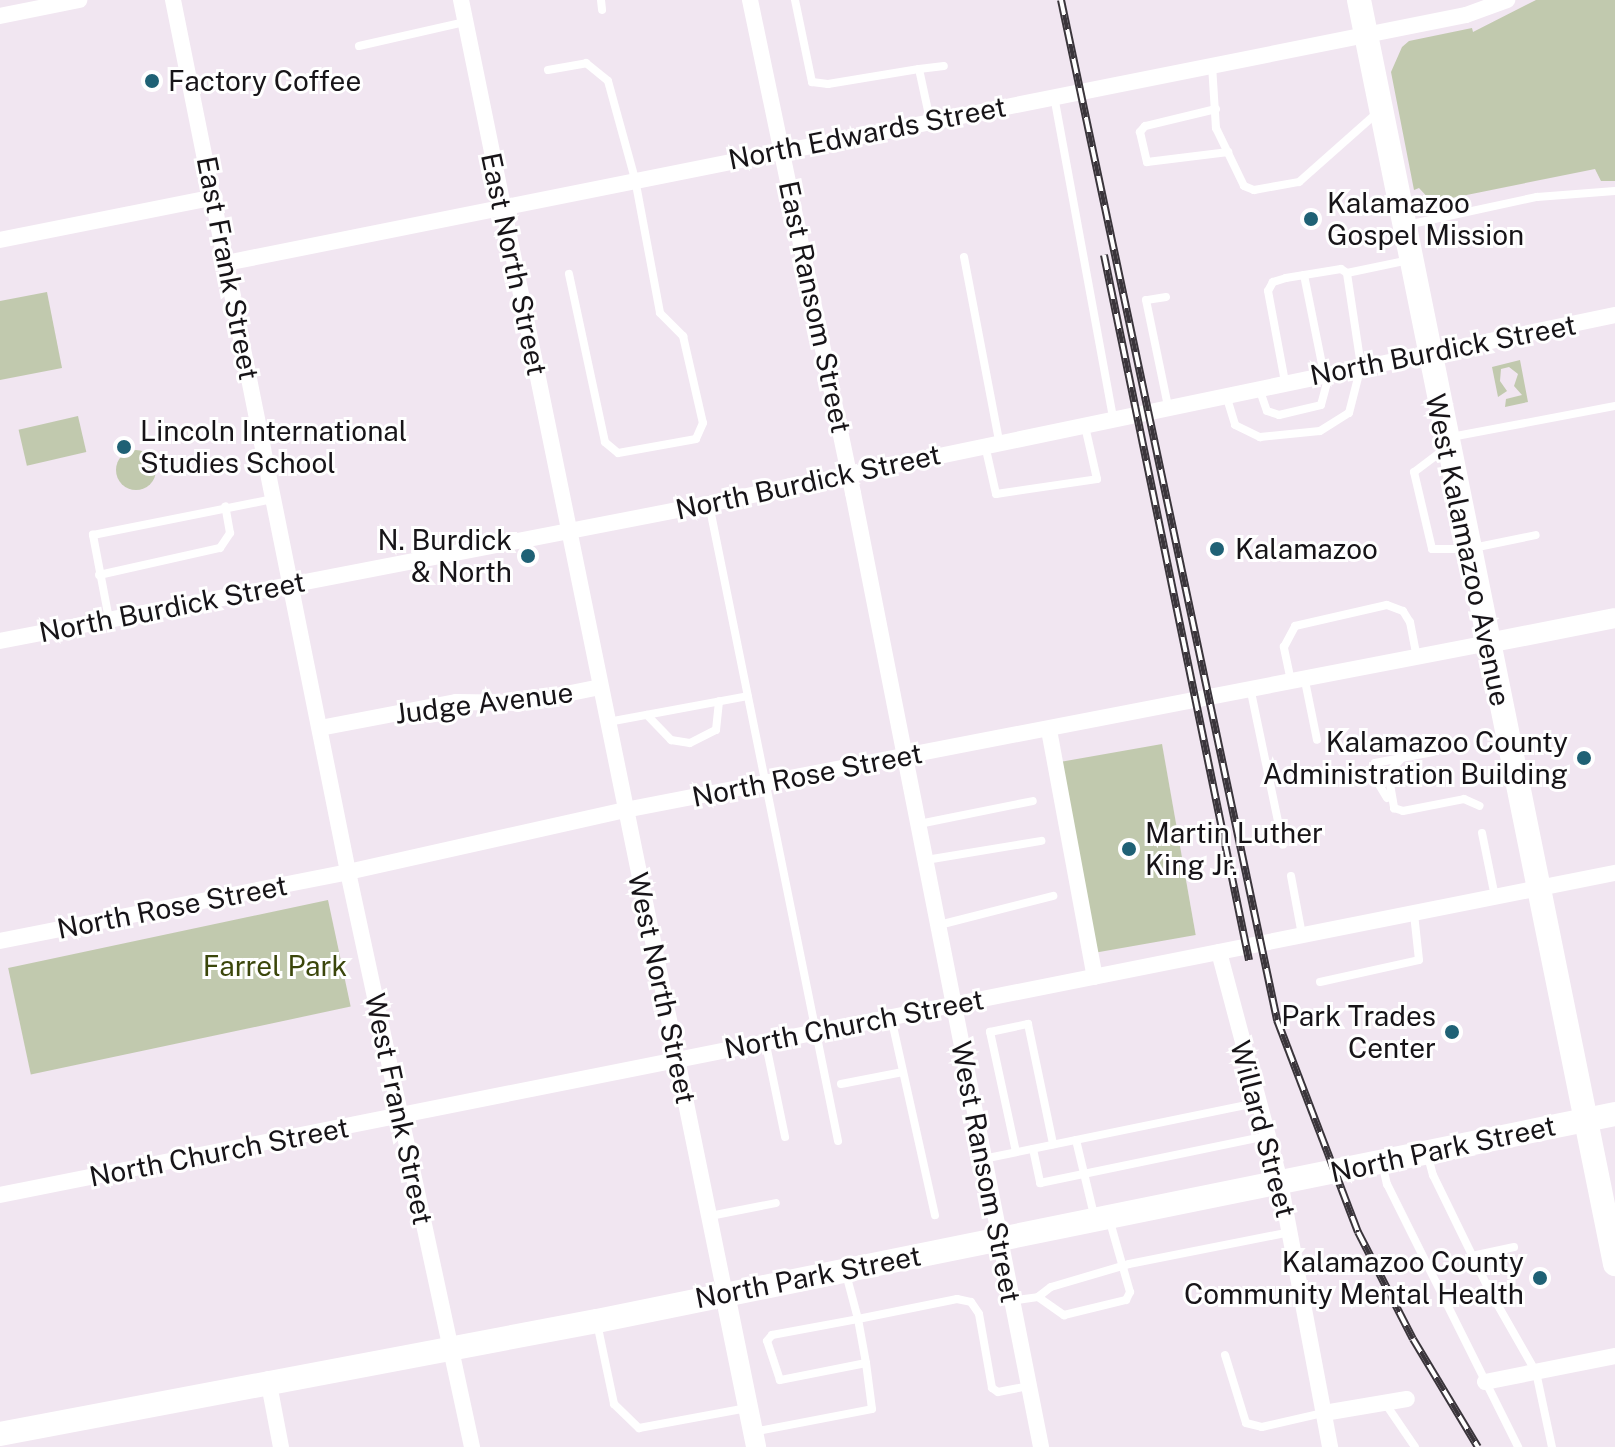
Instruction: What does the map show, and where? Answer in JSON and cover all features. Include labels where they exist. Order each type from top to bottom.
[{"type":"main road","name":"West Kalamazoo Avenue","points":[[1359,0],[1427,353],[1615,1264]]},
{"type":"main road","name":"North Park Street","points":[[0,1434],[268,1379],[597,1321],[1615,1114]]},
{"type":"street","points":[[0,16],[79,0]]},
{"type":"street","name":"East Frank Street","points":[[173,0],[291,583]]},
{"type":"street","name":"East North Street","points":[[461,0],[568,528]]},
{"type":"street","name":"East Ransom Street","points":[[750,0],[849,473]]},
{"type":"street","name":"North Edwards Street","points":[[226,263],[782,149],[1466,15],[1507,0]]},
{"type":"street","points":[[0,240],[215,197]]},
{"type":"street","name":"North Burdick Street","points":[[0,641],[568,528],[709,504],[1113,417],[1615,315]]},
{"type":"street","name":"West Ransom Street","points":[[849,473],[955,1006],[996,1240],[1041,1447]]},
{"type":"street","name":"West North Street","points":[[568,528],[754,1440]]},
{"type":"street","name":"West Frank Street","points":[[291,583],[348,872],[472,1447]]},
{"type":"street","name":"North Rose Street","points":[[0,941],[348,872],[625,810],[1251,692],[1615,618]]},
{"type":"street","name":"Judge Avenue","points":[[320,728],[456,702],[521,703],[600,687]]},
{"type":"street","points":[[1049,730],[1095,977]]},
{"type":"street","name":"North Church Street","points":[[0,1195],[400,1117],[817,1029],[955,1006],[1615,873]]},
{"type":"street","name":"Willard Street","points":[[1219,952],[1255,1103],[1280,1182],[1330,1447]]},
{"type":"street","points":[[1485,1382],[1615,1356]]},
{"type":"street","points":[[268,1379],[281,1447]]},
{"type":"street","points":[[1324,1413],[1407,1399]]},
{"type":"lane","points":[[795,0],[812,82],[828,84],[944,66]]},
{"type":"lane","points":[[359,46],[465,22]]},
{"type":"lane","points":[[548,70],[586,63],[608,81],[635,179],[660,313],[683,336],[703,423],[696,439],[618,453],[605,442],[569,274]]},
{"type":"lane","points":[[1212,65],[1216,128],[1244,186],[1254,190],[1299,182],[1380,110]]},
{"type":"lane","points":[[919,69],[930,120]]},
{"type":"lane","points":[[1054,96],[1113,417]]},
{"type":"lane","points":[[1216,109],[1145,126],[1140,132],[1147,162],[1155,165],[1228,152]]},
{"type":"lane","points":[[1403,226],[1537,197],[1615,191]]},
{"type":"lane","points":[[964,257],[992,443],[996,494],[1097,479],[1085,423]]},
{"type":"lane","points":[[1285,382],[1268,291],[1273,282],[1341,269],[1347,273],[1409,260]]},
{"type":"lane","points":[[1226,395],[1235,425],[1252,434],[1284,438],[1320,431],[1349,413],[1361,366],[1347,273]]},
{"type":"lane","points":[[1258,388],[1267,411],[1279,415],[1321,405],[1327,373],[1304,275]]},
{"type":"lane","points":[[1166,297],[1146,300],[1168,406]]},
{"type":"lane","points":[[1536,535],[1468,549],[1437,551],[1428,546],[1414,480],[1418,466],[1446,443],[1615,406]]},
{"type":"lane","points":[[109,619],[93,535],[225,506],[274,499]]},
{"type":"lane","points":[[709,504],[838,1141]]},
{"type":"lane","points":[[99,575],[220,548],[230,533],[225,506]]},
{"type":"lane","points":[[1317,740],[1284,647],[1295,626],[1387,605],[1403,611],[1410,622],[1418,658]]},
{"type":"lane","points":[[1251,692],[1283,845]]},
{"type":"lane","points":[[607,722],[748,696]]},
{"type":"lane","points":[[647,715],[671,740],[690,743],[716,730],[719,701]]},
{"type":"lane","points":[[1433,752],[1401,759],[1383,758],[1373,767],[1391,805],[1403,811],[1464,799],[1480,806]]},
{"type":"lane","points":[[1391,805],[1388,773],[1401,759]]},
{"type":"lane","points":[[919,824],[1033,801]]},
{"type":"lane","points":[[1482,833],[1495,898]]},
{"type":"lane","points":[[926,860],[1041,841]]},
{"type":"lane","points":[[1291,876],[1302,936]]},
{"type":"lane","points":[[939,925],[1053,896]]},
{"type":"lane","points":[[1320,982],[1419,960],[1414,914]]},
{"type":"lane","points":[[891,1017],[935,1215]]},
{"type":"lane","points":[[1016,1152],[990,1032],[1028,1024],[1053,1144]]},
{"type":"lane","points":[[765,1040],[785,1137]]},
{"type":"lane","points":[[841,1084],[903,1072]]},
{"type":"lane","points":[[982,1160],[1255,1103]]},
{"type":"lane","points":[[1033,1149],[1040,1183],[1266,1136]]},
{"type":"lane","points":[[1038,1297],[1064,1315],[1117,1305],[1130,1292],[1084,1174],[1076,1140]]},
{"type":"lane","points":[[1427,1152],[1472,1256],[1536,1372],[1552,1447]]},
{"type":"lane","points":[[1382,1162],[1387,1184],[1518,1447]]},
{"type":"lane","points":[[709,1216],[776,1203]]},
{"type":"lane","points":[[1010,1302],[1038,1297],[1051,1287],[1119,1267],[1290,1232]]},
{"type":"lane","points":[[1472,1256],[1514,1247]]},
{"type":"lane","points":[[754,1440],[872,1409],[858,1319],[845,1270]]},
{"type":"lane","points":[[866,1363],[780,1380],[767,1341],[772,1335],[957,1299],[971,1302],[979,1314],[992,1388],[998,1392],[1028,1386]]},
{"type":"lane","points":[[597,1321],[614,1404],[639,1428],[748,1408]]},
{"type":"lane","points":[[1225,1355],[1246,1423],[1262,1427],[1324,1413]]},
{"type":"lane","points":[[1385,1403],[1415,1447]]},
{"type":"green space","points":[[1536,0],[1615,0],[1615,181],[1601,181],[1595,169],[1432,202],[1419,188],[1414,190],[1391,72],[1402,47],[1409,41],[1472,28],[1473,32]]},
{"type":"green space","points":[[47,292],[62,368],[0,380],[0,301]]},
{"type":"green space","points":[[1520,360],[1528,402],[1505,407],[1506,399],[1522,395],[1514,386],[1518,374],[1509,367],[1501,369],[1500,381],[1507,391],[1498,397],[1492,367]]},
{"type":"green space","points":[[78,416],[86,452],[27,466],[19,430]]},
{"type":"green space","points":[[136,450],[150,456],[156,470],[150,484],[136,490],[122,484],[116,470],[122,456]]},
{"type":"green space","points":[[1162,744],[1196,935],[1089,954],[1056,763]]},
{"type":"green space","name":"Farrel Park","points":[[328,900],[351,1007],[31,1075],[8,968]]},
{"type":"railway","points":[[1061,0],[1277,1020],[1358,1232],[1413,1339],[1478,1447]]},
{"type":"railway","points":[[1104,255],[1249,960]]},
{"type":"place","name":"Factory Coffee","points":[[152,81]]},
{"type":"place","name":"Kalamazoo Gospel Mission","points":[[1311,219]]},
{"type":"place","name":"Lincoln International Studies School","points":[[124,447]]},
{"type":"place","name":"Kalamazoo","points":[[1217,549]]},
{"type":"place","name":"N. Burdick & North","points":[[528,556]]},
{"type":"place","name":"Kalamazoo County Administration Building","points":[[1584,758]]},
{"type":"place","name":"Martin Luther King Jr.","points":[[1129,849]]},
{"type":"place","name":"Park Trades Center","points":[[1452,1032]]},
{"type":"place","name":"Kalamazoo County Community Mental Health","points":[[1540,1278]]}]
